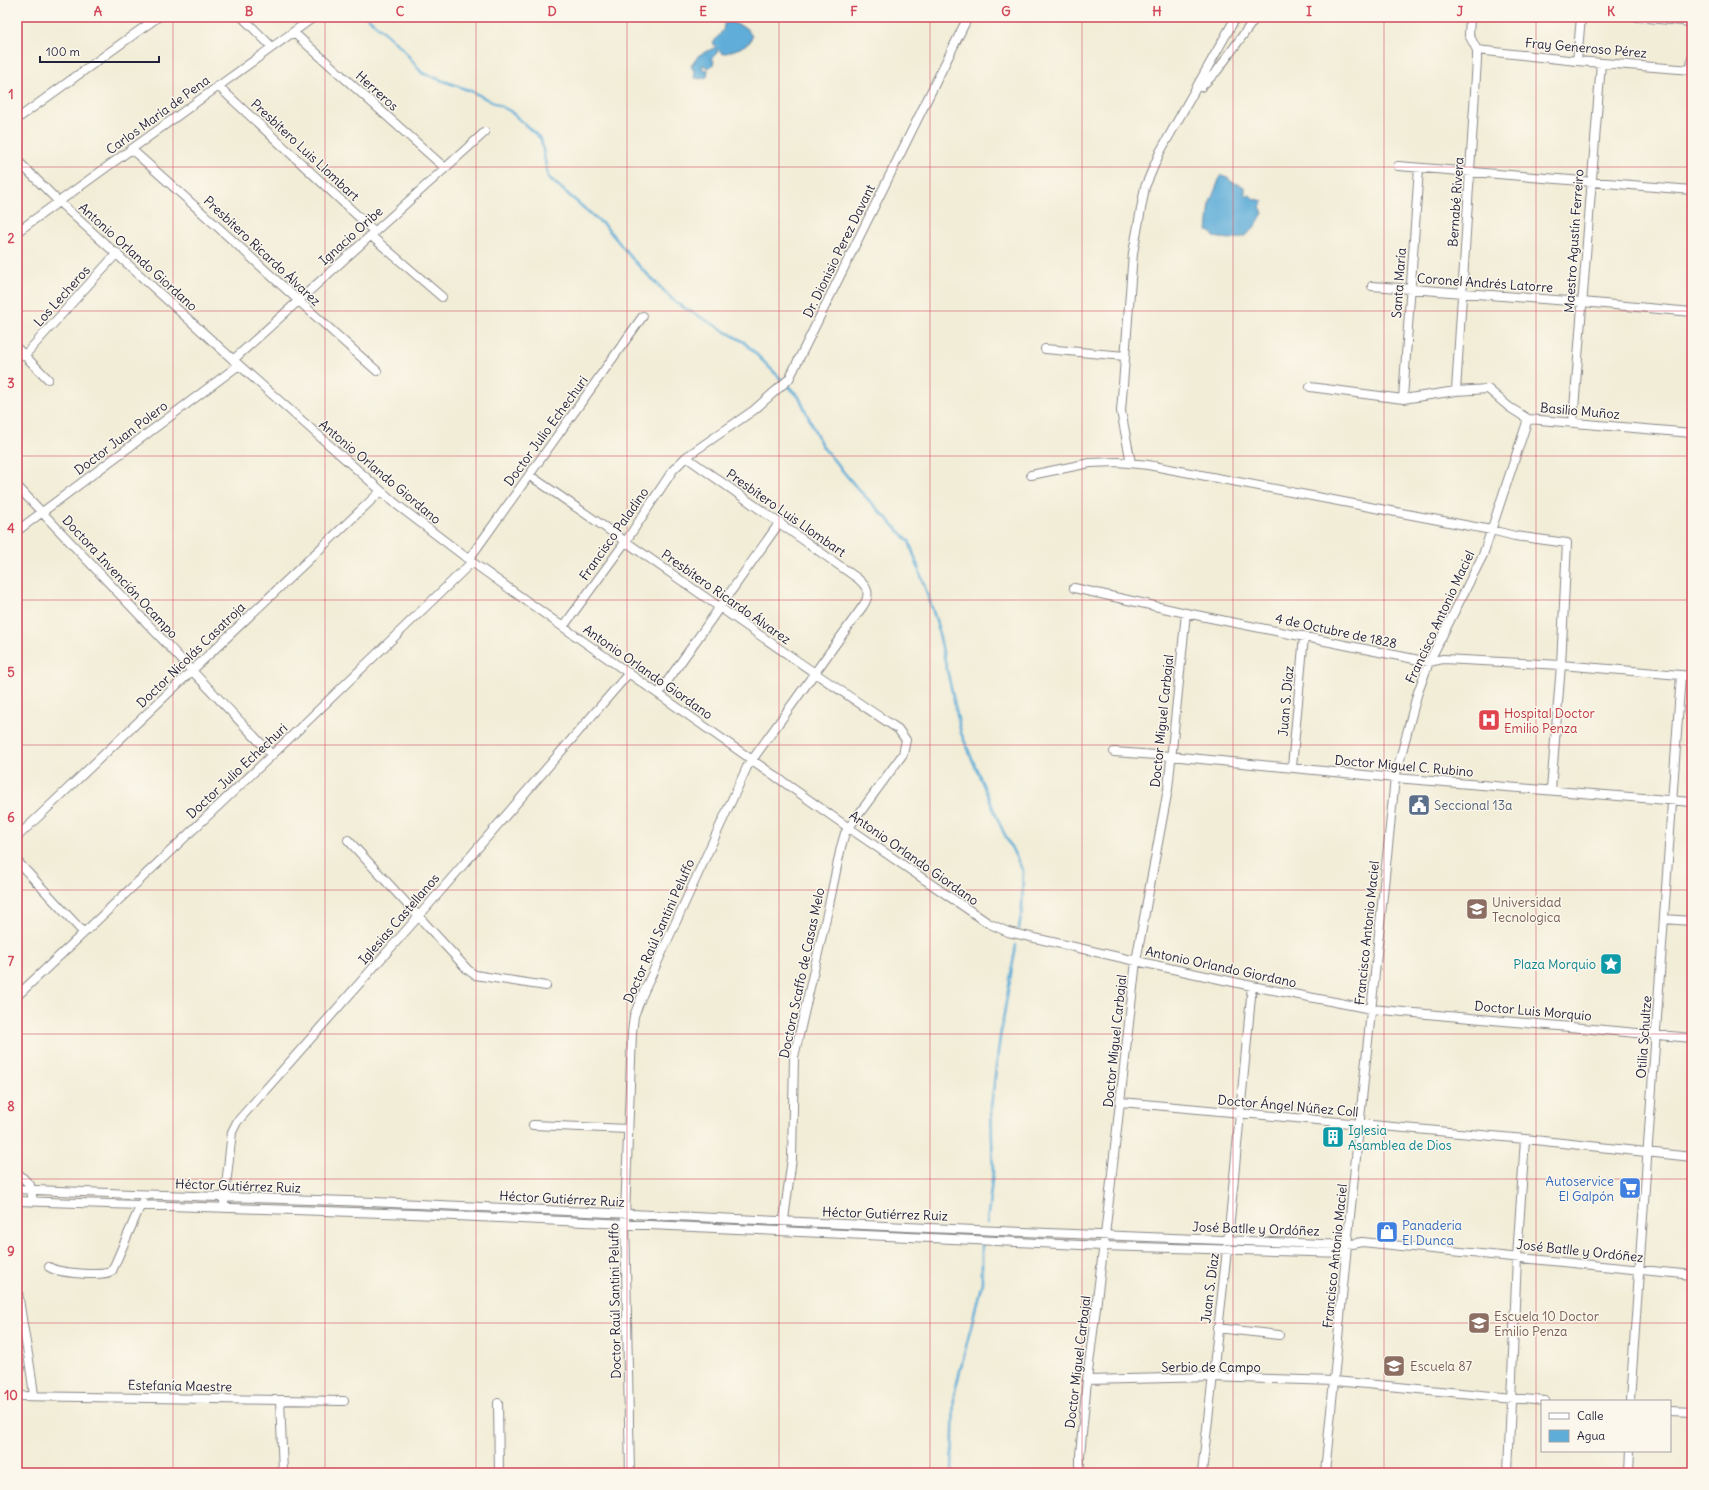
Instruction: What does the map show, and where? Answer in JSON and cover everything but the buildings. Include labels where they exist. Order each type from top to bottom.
[{"type":"street","points":[[17,119],[158,17]]},
{"type":"street","points":[[242,17],[272,47]]},
{"type":"street","name":"Carlos María de Pena","points":[[17,232],[314,17]]},
{"type":"street","name":"Dr. Dionisio Perez Davant","points":[[686,457],[754,410],[789,379],[968,17]]},
{"type":"street","points":[[1131,463],[1121,411],[1133,253],[1145,187],[1160,152],[1236,17]]},
{"type":"street","points":[[1193,95],[1217,71],[1256,17]]},
{"type":"street","name":"Bernabé Rivera","points":[[1456,391],[1477,50],[1469,34],[1470,17]]},
{"type":"street","points":[[1577,60],[1581,17]]},
{"type":"street","points":[[1637,17],[1692,22]]},
{"type":"street","name":"Herreros","points":[[293,32],[445,168]]},
{"type":"street","name":"Fray Generoso Pérez","points":[[1477,50],[1692,70]]},
{"type":"street","points":[[1692,58],[1692,70]]},
{"type":"street","name":"Maestro Agustín Ferreiro","points":[[1573,422],[1590,181],[1601,62]]},
{"type":"street","name":"Presbítero Luis Llombart","points":[[218,86],[372,233],[442,297]]},
{"type":"street","name":"Ignacio Oribe","points":[[236,362],[297,301],[485,132]]},
{"type":"street","name":"Presbítero Ricardo Álvarez","points":[[131,149],[224,231],[297,301],[377,371]]},
{"type":"street","name":"Antonio Orlando Giordano","points":[[17,160],[59,202],[380,491],[563,627],[975,915],[997,928],[1136,961],[1252,986],[1371,1009]]},
{"type":"street","points":[[1398,166],[1692,190]]},
{"type":"street","name":"Santa María","points":[[1402,399],[1419,168]]},
{"type":"street","name":"Los Lecheros","points":[[24,356],[117,253]]},
{"type":"street","name":"Coronel Andrés Latorre","points":[[1372,286],[1692,312]]},
{"type":"street","name":"Doctor Julio Echechuri","points":[[17,996],[272,755],[471,560],[529,475],[643,316]]},
{"type":"street","points":[[17,348],[48,379]]},
{"type":"street","points":[[1045,349],[1125,356]]},
{"type":"street","name":"Doctor Juan Polero","points":[[17,531],[236,362]]},
{"type":"street","name":"Basilio Muñoz","points":[[1310,387],[1402,399],[1456,391],[1488,389],[1509,407],[1528,419],[1692,433]]},
{"type":"street","name":"Francisco Antonio Maciel","points":[[1325,1473],[1395,778],[1417,695],[1429,662],[1483,555],[1528,419]]},
{"type":"street","name":"Presbítero Luis Llombart","points":[[686,457],[780,522],[857,578],[868,591]]},
{"type":"street","name":"Francisco Paladino","points":[[563,627],[626,541],[673,470],[686,457]]},
{"type":"street","points":[[1031,475],[1090,463],[1131,463],[1491,530],[1515,536],[1567,544],[1561,665],[1551,790]]},
{"type":"street","name":"Presbítero Ricardo Álvarez","points":[[529,475],[626,541],[814,674],[898,729],[906,740]]},
{"type":"street","name":"Doctora Invención Ocampo","points":[[17,486],[272,755]]},
{"type":"street","name":"Doctor Nicolás Casatroja","points":[[17,837],[380,491]]},
{"type":"street","points":[[658,693],[780,522]]},
{"type":"street","name":"4 de Octubre de 1828","points":[[1074,588],[1186,613],[1429,662],[1443,659],[1561,665],[1692,676]]},
{"type":"street","name":"Doctor Raúl Santini Peluffo","points":[[630,1473],[626,1215],[632,1033],[637,1006],[742,776],[863,606],[866,601],[868,591]]},
{"type":"street","name":"Doctor Miguel Carbajal","points":[[1080,1473],[1080,1455],[1087,1380],[1121,1102],[1136,961],[1168,789],[1170,756],[1186,613]]},
{"type":"street","name":"Juan S. Díaz","points":[[1292,768],[1304,636]]},
{"type":"street","name":"Iglesias Castellanos","points":[[224,1208],[232,1132],[237,1122],[418,917],[629,673]]},
{"type":"street","name":"Otilia Schultze","points":[[1630,1400],[1638,1269],[1681,675]]},
{"type":"street","name":"Doctora Scaffo de Casas Melo","points":[[783,1232],[783,1221],[792,1158],[794,1057],[829,905],[840,847],[849,828],[903,754],[906,740]]},
{"type":"street","name":"Doctor Miguel C. Rubino","points":[[1114,752],[1395,778],[1692,802]]},
{"type":"street","points":[[348,840],[468,970],[475,975],[546,986]]},
{"type":"street","points":[[17,860],[83,932]]},
{"type":"street","points":[[1664,919],[1692,921]]},
{"type":"street","name":"Juan S. Díaz","points":[[1202,1473],[1211,1377],[1228,1241],[1252,986]]},
{"type":"street","name":"Doctor Luis Morquio","points":[[1371,1009],[1692,1038]]},
{"type":"street","name":"Doctor Ángel Núñez Coll","points":[[1121,1102],[1526,1139],[1692,1157]]},
{"type":"street","points":[[533,1125],[628,1129]]},
{"type":"street","points":[[1508,1473],[1510,1399],[1526,1139]]},
{"type":"street","points":[[17,1172],[26,1180],[32,1189],[33,1201]]},
{"type":"street","name":"Héctor Gutiérrez Ruiz","points":[[17,1189],[144,1195],[414,1204],[626,1215],[1105,1235]]},
{"type":"street","points":[[49,1267],[58,1271],[104,1274],[110,1273],[114,1268],[141,1206],[144,1195]]},
{"type":"street","name":"Héctor Gutiérrez Ruiz","points":[[17,1201],[413,1214],[1102,1246]]},
{"type":"street","name":"José Batlle y Ordóñez","points":[[1105,1235],[1347,1245],[1362,1242],[1692,1275]]},
{"type":"street","name":"José Batlle y Ordóñez","points":[[1102,1246],[1346,1254]]},
{"type":"street","points":[[17,1283],[18,1303],[29,1352],[34,1396]]},
{"type":"street","points":[[1217,1328],[1279,1334]]},
{"type":"street","name":"Serbio de Campo","points":[[1087,1380],[1211,1377],[1335,1381],[1541,1401]]},
{"type":"street","name":"Estefanía Maestre","points":[[17,1396],[344,1400]]},
{"type":"street","points":[[280,1400],[283,1473]]},
{"type":"street","points":[[498,1403],[499,1473]]},
{"type":"street","points":[[1671,1411],[1692,1412]]},
{"type":"street","points":[[1626,1473],[1627,1452]]},
{"type":"water","points":[[725,20],[746,28],[752,36],[750,42],[740,48],[723,54],[718,49],[717,53],[711,59],[714,61],[713,65],[708,68],[703,65],[702,69],[708,70],[707,77],[700,79],[694,78],[695,73],[691,66],[699,55],[716,47],[713,43],[723,30]]},
{"type":"water","points":[[1221,175],[1228,177],[1230,181],[1245,187],[1245,195],[1250,195],[1254,199],[1264,201],[1260,207],[1263,213],[1254,228],[1249,233],[1239,238],[1232,239],[1214,237],[1211,232],[1207,231],[1210,202]]},
{"type":"waterway","points":[[367,17],[402,48],[422,73],[471,91],[510,111],[541,139],[548,177],[606,227],[635,262],[676,303],[744,342],[799,397],[822,446],[857,488],[909,541],[936,620],[961,733],[1002,829],[1023,871],[1022,909],[1019,929]]},
{"type":"waterway","points":[[987,1223],[993,1172],[991,1107],[1000,1037],[1016,945]]},
{"type":"waterway","points":[[952,1473],[954,1395],[982,1282],[982,1242]]},
{"type":"place","name":"Hospital Doctor Emilio Penza","points":[[1489,720]]},
{"type":"place","name":"Seccional 13a","points":[[1419,805]]},
{"type":"place","name":"Universidad Tecnologica","points":[[1477,909]]},
{"type":"place","name":"Plaza Morquio","points":[[1611,964]]},
{"type":"place","name":"Iglesia Asamblea de Dios","points":[[1333,1137]]},
{"type":"place","name":"Autoservice El Galpón","points":[[1630,1188]]},
{"type":"place","name":"Panaderia El Dunca","points":[[1387,1232]]},
{"type":"place","name":"Escuela 10 Doctor Emilio Penza","points":[[1479,1323]]},
{"type":"place","name":"Escuela 87","points":[[1394,1366]]}]
